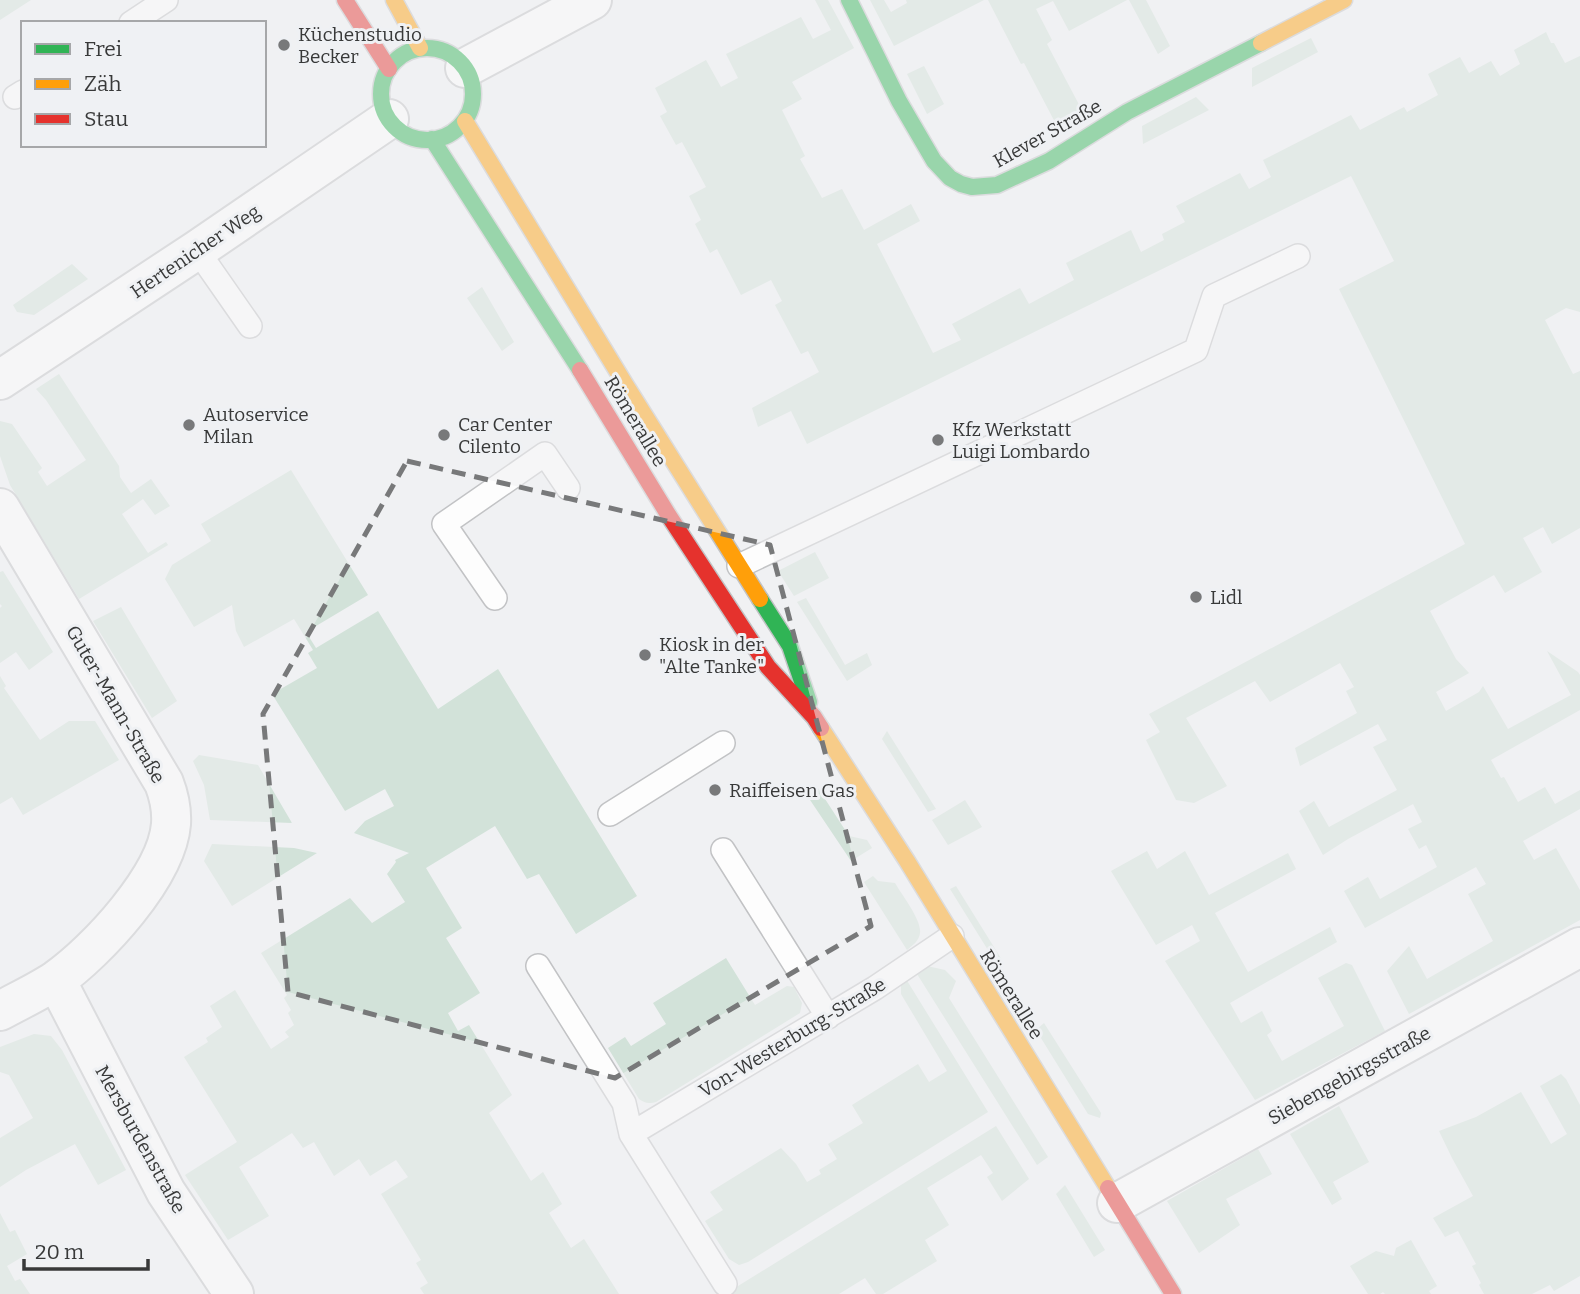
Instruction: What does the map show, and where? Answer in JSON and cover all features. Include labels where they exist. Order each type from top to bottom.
[{"type":"street","points":[[345,0],[389,69]]},
{"type":"street","points":[[394,0],[420,48]]},
{"type":"street","points":[[465,68],[592,0]]},
{"type":"street","name":"Klever Straße","points":[[849,0],[899,102],[934,161],[941,170],[961,184],[986,187],[997,186],[1049,161],[1127,112],[1344,0]]},
{"type":"street","points":[[420,48],[441,50],[450,54],[465,68],[474,94],[465,121],[451,134],[432,139],[413,138],[396,127],[385,112],[382,95],[382,86],[389,69],[408,52],[420,48]]},
{"type":"street","name":"Hertenicher Weg","points":[[0,380],[389,120]]},
{"type":"street","name":"Römerallee","points":[[465,121],[790,646],[814,717]]},
{"type":"street","name":"Römerallee","points":[[432,139],[595,393],[669,516],[768,667],[814,717],[907,861],[1174,1294]]},
{"type":"street","name":"Guter-Mann-Straße","points":[[0,508],[163,783],[171,811],[171,827],[162,855],[127,913],[111,931],[56,980],[0,1011]]},
{"type":"street","name":"Siebengebirgsstraße","points":[[1117,1203],[1580,947]]},
{"type":"street","name":"Mersburdenstraße","points":[[56,980],[166,1192],[234,1294]]},
{"type":"lane","points":[[134,21],[166,0]]},
{"type":"lane","points":[[197,250],[250,326]]},
{"type":"lane","points":[[739,566],[1196,350],[1214,296],[1298,256]]},
{"type":"lane","points":[[495,598],[444,524],[545,454],[568,488]]},
{"type":"lane","points":[[610,814],[723,743]]},
{"type":"lane","points":[[723,850],[828,1017]]},
{"type":"lane","name":"Von-Westerburg-Straße","points":[[631,1134],[828,1017],[952,936]]},
{"type":"lane","points":[[538,966],[624,1103],[631,1134],[725,1284]]},
{"type":"highlighted area","points":[[407,461],[770,545],[871,926],[615,1078],[288,992],[263,714]]},
{"type":"shaded area","points":[[0,0],[31,0],[0,20]]},
{"type":"shaded area","points":[[815,0],[828,0],[854,48],[792,82],[802,99],[782,110],[805,156],[800,159],[822,198],[842,189],[864,230],[911,204],[920,221],[877,244],[933,353],[961,340],[952,324],[1020,288],[1029,304],[1074,280],[1066,263],[1131,230],[1141,252],[1164,240],[1162,234],[1185,222],[1176,206],[1240,173],[1249,189],[1271,177],[1263,160],[1351,115],[1360,130],[1404,107],[1407,112],[1438,95],[1428,74],[1460,57],[1469,73],[1491,61],[1500,76],[1520,64],[1514,50],[1546,32],[1565,63],[1580,56],[1580,312],[1566,308],[1545,320],[1573,374],[1580,371],[1580,528],[1552,544],[1543,527],[1523,538],[1542,572],[1505,593],[1494,575],[1430,611],[1456,659],[1469,673],[1436,692],[1446,711],[1479,692],[1483,686],[1508,729],[1571,695],[1547,651],[1580,675],[1580,710],[1491,760],[1518,802],[1545,787],[1555,804],[1580,790],[1580,809],[1523,841],[1534,860],[1556,848],[1580,890],[1580,920],[1409,1014],[1387,971],[1409,946],[1427,979],[1493,941],[1468,894],[1486,884],[1476,867],[1365,928],[1344,891],[1368,877],[1380,899],[1437,867],[1426,845],[1419,849],[1408,829],[1422,822],[1413,804],[1323,855],[1299,811],[1314,801],[1329,827],[1397,790],[1373,747],[1387,740],[1378,724],[1300,766],[1295,748],[1357,713],[1346,691],[1354,687],[1340,663],[1270,702],[1255,681],[1186,718],[1227,786],[1194,803],[1176,800],[1146,740],[1160,732],[1149,714],[1465,544],[1339,289],[1394,261],[1351,176],[807,444],[791,411],[758,427],[752,408],[819,372],[808,351],[801,354],[775,305],[782,301],[771,280],[741,295],[717,249],[710,253],[695,224],[701,220],[689,196],[706,187],[682,142],[676,145],[660,116],[667,112],[655,88],[706,60],[721,87],[738,78],[726,54],[801,17],[813,39],[831,30]]},
{"type":"shaded area","points":[[870,0],[884,0],[891,12],[907,3],[906,0],[984,0],[894,46]]},
{"type":"shaded area","points":[[988,0],[1127,0],[1069,31],[1053,1],[1036,9],[1052,40],[1047,44],[1084,114],[1058,128]]},
{"type":"shaded area","points":[[1129,0],[1146,0],[1170,46],[1158,54]]},
{"type":"shaded area","points":[[1311,38],[1318,52],[1252,87],[1252,68]]},
{"type":"shaded area","points":[[924,66],[944,104],[927,114],[907,74]]},
{"type":"shaded area","points":[[1196,97],[1209,110],[1143,144],[1142,126]]},
{"type":"shaded area","points":[[72,264],[88,279],[34,315],[17,312],[13,305]]},
{"type":"shaded area","points":[[482,287],[514,342],[502,351],[467,298]]},
{"type":"shaded area","points":[[59,374],[119,466],[120,477],[131,493],[151,479],[170,506],[155,515],[143,499],[122,514],[148,553],[166,542],[168,545],[79,599],[10,485],[0,456],[0,421],[12,424],[42,468],[38,472],[47,486],[86,460],[36,389]]},
{"type":"shaded area","points":[[291,470],[368,595],[306,632],[316,648],[378,611],[438,709],[498,669],[637,896],[576,934],[539,874],[527,879],[495,826],[426,868],[462,928],[446,938],[480,993],[448,1013],[458,1031],[469,1025],[512,1095],[489,1113],[531,1181],[543,1172],[562,1204],[549,1213],[571,1248],[584,1239],[619,1294],[424,1294],[420,1288],[428,1283],[416,1263],[421,1260],[381,1194],[408,1177],[396,1160],[370,1176],[359,1159],[334,1176],[314,1142],[303,1148],[292,1133],[239,1167],[269,1216],[228,1240],[185,1175],[237,1142],[184,1057],[208,1042],[206,1038],[222,1027],[210,1006],[235,990],[271,1049],[289,1037],[285,1032],[294,1025],[288,1013],[291,1010],[284,998],[287,995],[261,953],[350,898],[372,923],[405,902],[387,874],[395,860],[409,853],[354,833],[365,821],[394,806],[385,789],[345,811],[272,694],[317,668],[308,653],[313,650],[294,619],[244,647],[236,631],[232,605],[194,627],[165,579],[172,565],[211,541],[201,524]]},
{"type":"shaded area","points":[[815,552],[829,578],[794,596],[778,571]]},
{"type":"shaded area","points":[[3,571],[53,652],[29,670],[16,652],[0,663],[0,572]]},
{"type":"shaded area","points":[[806,598],[845,665],[867,653],[872,665],[847,681],[797,602]]},
{"type":"shaded area","points":[[121,607],[177,701],[152,718],[93,621]]},
{"type":"shaded area","points":[[0,676],[6,686],[4,688],[40,740],[69,721],[95,721],[119,760],[23,815],[12,797],[0,804]]},
{"type":"shaded area","points":[[887,731],[936,809],[928,812],[882,739]]},
{"type":"shaded area","points":[[199,755],[258,765],[292,823],[210,820],[204,785],[193,761]]},
{"type":"shaded area","points":[[816,785],[849,836],[867,840],[872,848],[851,861],[804,791]]},
{"type":"shaded area","points":[[965,800],[982,827],[948,845],[932,820]]},
{"type":"shaded area","points":[[212,844],[294,848],[317,853],[232,906],[204,861]]},
{"type":"shaded area","points":[[1147,851],[1157,869],[1185,851],[1209,895],[1288,853],[1296,869],[1215,913],[1248,972],[1330,927],[1337,942],[1230,1003],[1241,1023],[1262,1011],[1272,1031],[1267,1035],[1282,1061],[1344,1026],[1318,978],[1346,963],[1352,965],[1385,1031],[1255,1100],[1165,961],[1200,941],[1192,925],[1156,945],[1111,871]]},
{"type":"shaded area","points":[[873,876],[878,881],[895,883],[918,921],[919,936],[907,950],[864,882]]},
{"type":"shaded area","points":[[956,886],[1002,960],[996,963],[950,889]]},
{"type":"shaded area","points":[[726,958],[755,1005],[787,986],[794,987],[802,1003],[800,1013],[656,1102],[649,1103],[639,1099],[608,1048],[625,1037],[631,1046],[666,1024],[653,1003]]},
{"type":"shaded area","points":[[927,966],[945,970],[956,981],[949,998],[1048,1157],[1037,1165],[917,974]]},
{"type":"shaded area","points":[[906,979],[988,1112],[748,1262],[739,1265],[729,1259],[705,1221],[723,1210],[710,1192],[781,1148],[796,1164],[807,1182],[821,1174],[819,1170],[837,1159],[828,1144],[863,1123],[852,1105],[918,1064],[929,1082],[947,1071],[901,994],[901,984]]},
{"type":"shaded area","points":[[1044,1023],[1101,1113],[1100,1118],[1088,1114],[1036,1030]]},
{"type":"shaded area","points":[[34,1034],[51,1036],[62,1050],[126,1170],[98,1185],[75,1144],[0,1187],[0,1138],[33,1118],[9,1075],[0,1072],[0,1047]]},
{"type":"shaded area","points":[[1561,1074],[1580,1105],[1580,1276],[1554,1291],[1550,1285],[1532,1294],[1484,1294],[1472,1266],[1476,1264],[1458,1231],[1445,1237],[1433,1218],[1473,1196],[1439,1131],[1476,1117],[1521,1092],[1551,1144],[1567,1134],[1540,1086]]},
{"type":"shaded area","points":[[1339,1106],[1369,1162],[1333,1182],[1342,1199],[1332,1205],[1290,1134]]},
{"type":"shaded area","points":[[996,1126],[1029,1179],[1002,1201],[987,1177],[993,1173],[981,1155],[927,1188],[949,1225],[925,1240],[937,1261],[883,1294],[876,1294],[865,1278],[839,1294],[732,1294],[730,1291]]},
{"type":"shaded area","points":[[1258,1149],[1272,1174],[1226,1199],[1240,1225],[1199,1253],[1167,1201]]},
{"type":"shaded area","points":[[1065,1185],[1105,1250],[1094,1257],[1056,1194]]},
{"type":"shaded area","points":[[0,1213],[10,1232],[15,1230],[27,1254],[7,1266],[15,1281],[20,1279],[30,1294],[0,1294]]},
{"type":"shaded area","points":[[1411,1240],[1437,1286],[1429,1291],[1431,1294],[1368,1294],[1350,1266],[1376,1251],[1394,1256],[1396,1248]]},
{"type":"traffic: fast","points":[[849,0],[899,101],[934,161],[950,178],[972,187],[997,185],[1049,161],[1127,112],[1261,43]]},
{"type":"traffic: fast","points":[[427,48],[444,52],[459,62],[469,77],[473,94],[469,111],[459,126],[444,136],[427,140],[410,136],[395,126],[385,111],[381,94],[385,77],[395,62],[410,52],[427,48]]},
{"type":"traffic: fast","points":[[432,139],[580,370]]},
{"type":"traffic: fast","points":[[760,599],[790,646],[809,702]]},
{"type":"traffic: slow","points":[[394,0],[420,48]]},
{"type":"traffic: slow","points":[[1261,43],[1344,0]]},
{"type":"traffic: slow","points":[[465,121],[760,599]]},
{"type":"traffic: slow","points":[[821,728],[907,861],[1108,1188]]},
{"type":"traffic: jam","points":[[345,0],[389,69]]},
{"type":"traffic: jam","points":[[580,370],[669,516],[768,667],[821,728]]},
{"type":"traffic: jam","points":[[1108,1188],[1173,1294]]},
{"type":"place","name":"Küchenstudio Becker","points":[[284,45]]},
{"type":"place","name":"Autoservice Milan","points":[[189,425]]},
{"type":"place","name":"Car Center Cilento","points":[[444,435]]},
{"type":"place","name":"Kfz Werkstatt Luigi Lombardo","points":[[938,440]]},
{"type":"place","name":"Lidl","points":[[1196,597]]},
{"type":"place","name":"Kiosk in der \"Alte Tanke\"","points":[[645,655]]},
{"type":"place","name":"Raiffeisen Gas","points":[[715,790]]}]
